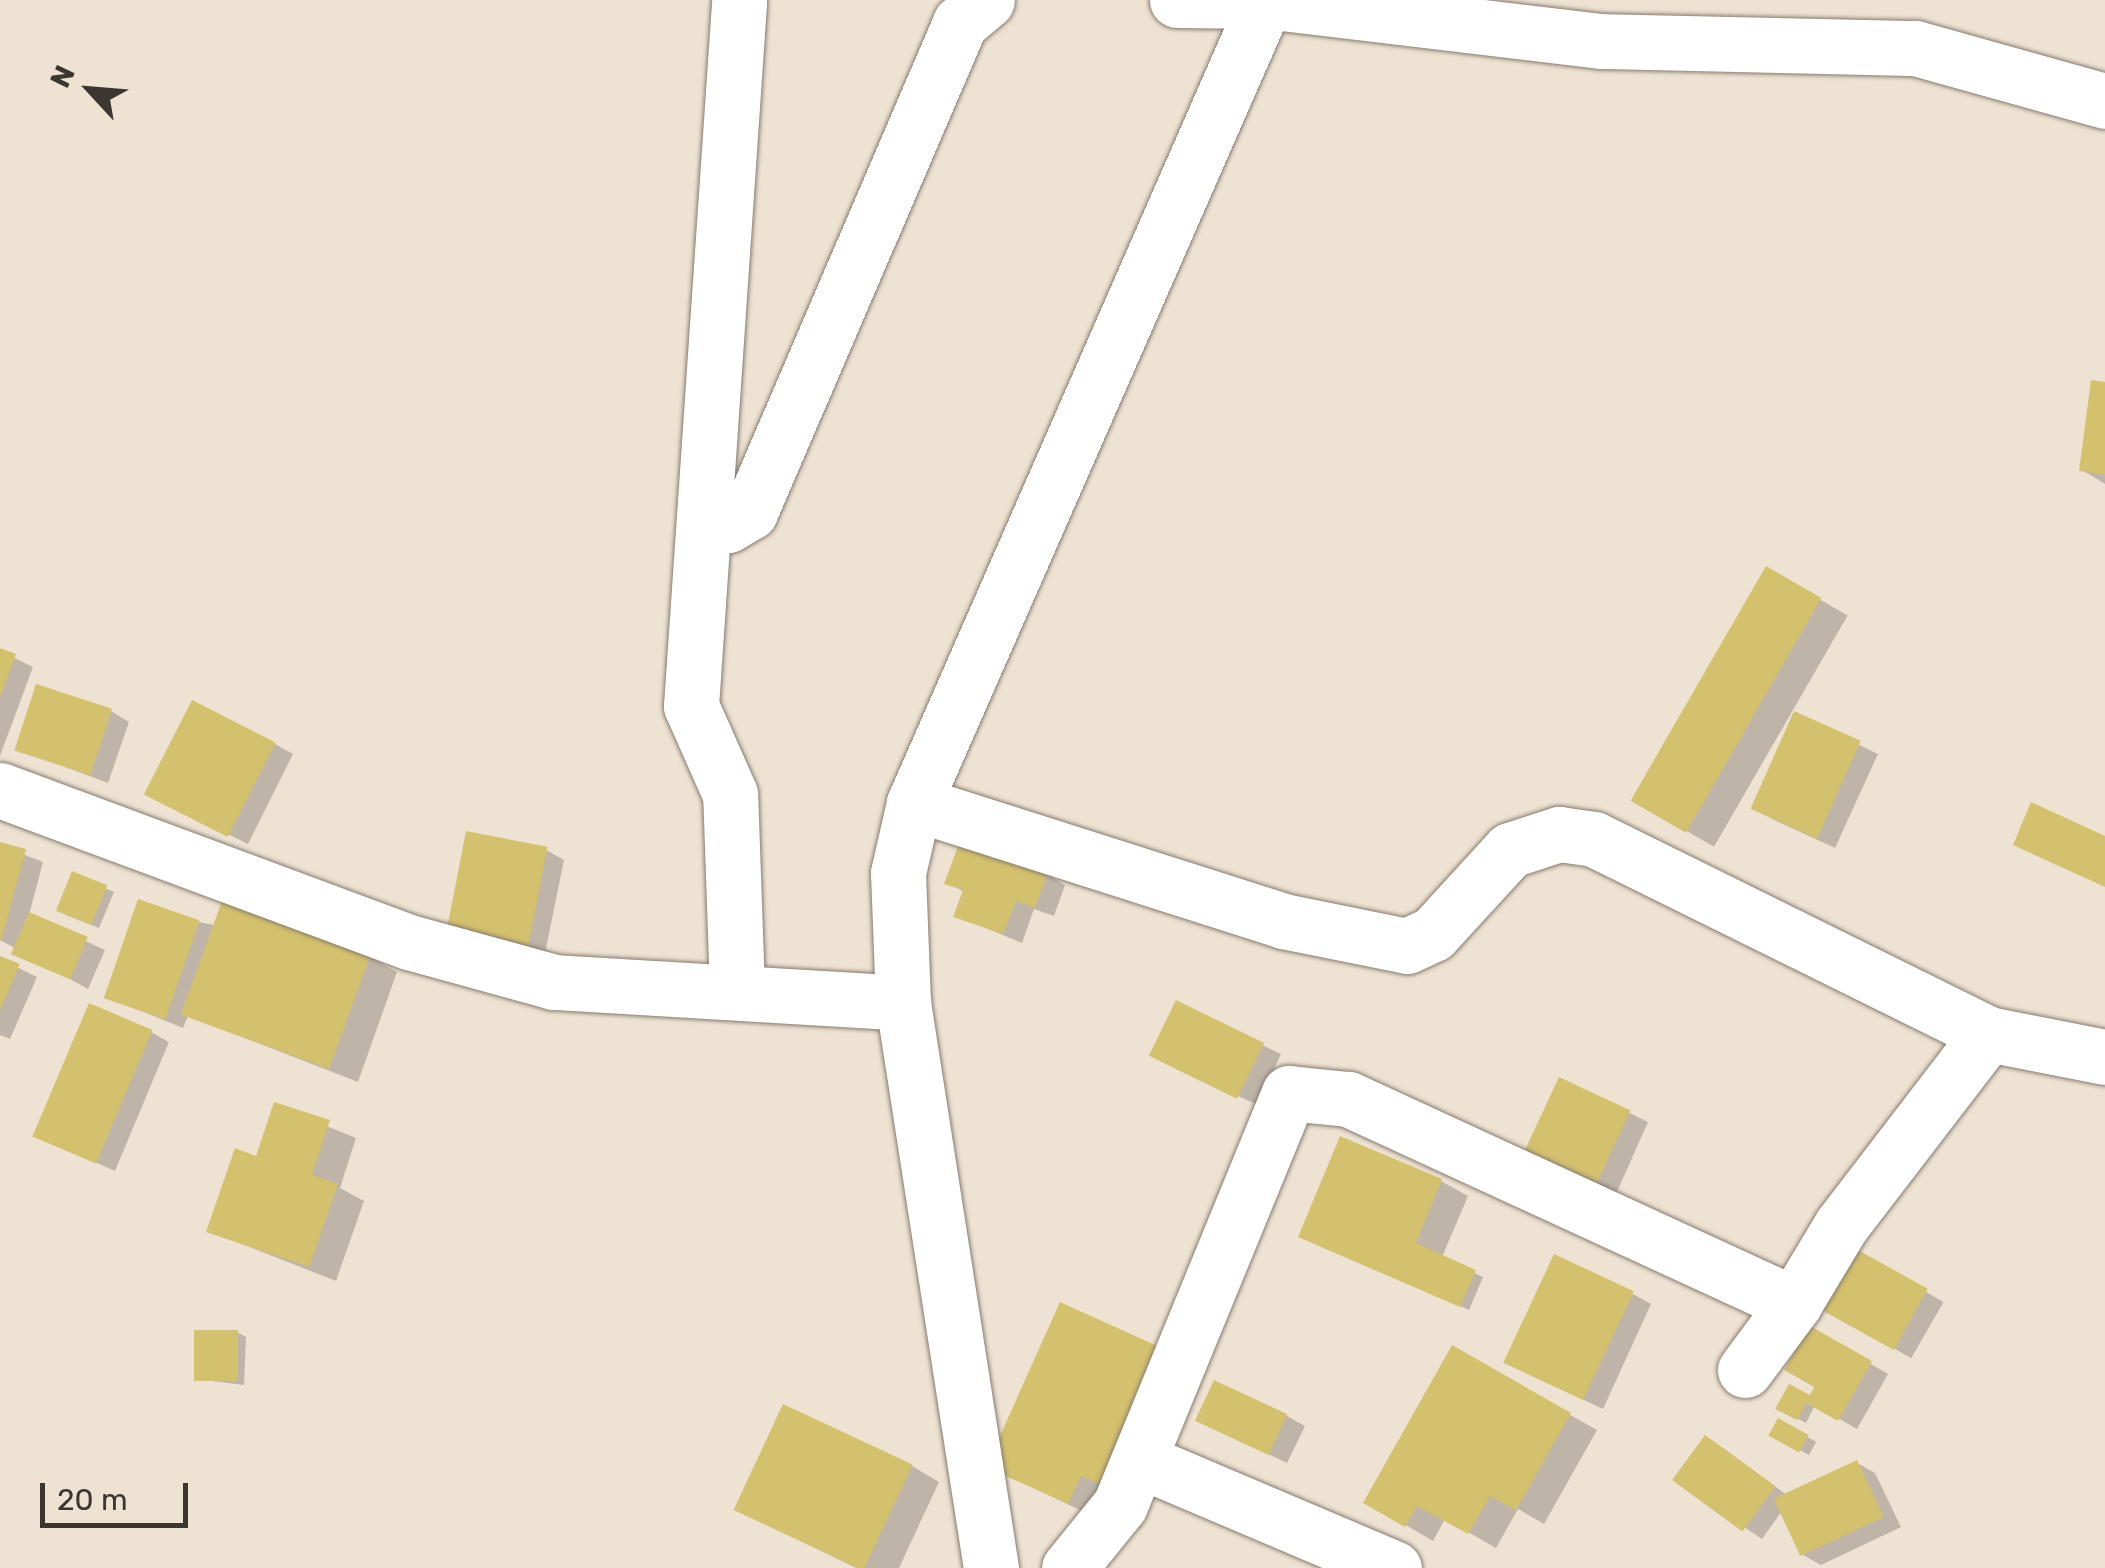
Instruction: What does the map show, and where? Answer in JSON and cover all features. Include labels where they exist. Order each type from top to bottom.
[{"type":"street","points":[[706,518],[736,524],[750,512],[960,24],[986,0]]},
{"type":"street","points":[[1177,0],[1266,1],[1600,41],[1914,48],[2105,101]]},
{"type":"street","points":[[991,1568],[903,1004],[898,873],[914,803],[1266,1]]},
{"type":"street","points":[[738,990],[730,794],[691,716],[739,3]]},
{"type":"street","points":[[0,790],[409,942],[554,982],[738,990],[903,1004]]},
{"type":"street","points":[[914,803],[1283,921],[1406,946],[1433,934],[1510,850],[1560,834],[1594,839],[1988,1034],[2105,1057]]},
{"type":"street","points":[[1745,1370],[1794,1304],[1842,1224],[1988,1034]]},
{"type":"street","points":[[1069,1568],[1120,1504],[1289,1093],[1348,1098],[1794,1304]]},
{"type":"street","points":[[1140,1460],[1394,1568]]},
{"type":"building","points":[[2091,380],[2105,382],[2105,475],[2079,471]]},
{"type":"building","points":[[1766,566],[1821,598],[1686,833],[1630,801]]},
{"type":"building","points":[[0,648],[16,654],[0,697]]},
{"type":"building","points":[[36,684],[112,709],[90,775],[14,751]]},
{"type":"building","points":[[192,700],[276,743],[228,837],[144,794]]},
{"type":"building","points":[[1794,711],[1861,741],[1817,838],[1750,809]]},
{"type":"building","points":[[2031,802],[2105,836],[2105,887],[2013,845]]},
{"type":"building","points":[[466,831],[547,847],[526,960],[444,944]]},
{"type":"building","points":[[960,841],[1048,872],[1035,908],[1016,901],[1003,934],[953,917],[963,890],[944,884]]},
{"type":"building","points":[[0,842],[26,849],[1,941],[0,941]]},
{"type":"building","points":[[72,871],[107,885],[91,925],[56,911]]},
{"type":"building","points":[[138,899],[199,920],[165,1019],[104,998]]},
{"type":"building","points":[[222,901],[370,955],[329,1069],[181,1015]]},
{"type":"building","points":[[29,912],[88,937],[70,979],[11,954]]},
{"type":"building","points":[[0,956],[20,964],[0,1010]]},
{"type":"building","points":[[1176,1000],[1264,1043],[1237,1099],[1149,1056]]},
{"type":"building","points":[[89,1003],[153,1030],[96,1163],[32,1136]]},
{"type":"building","points":[[1559,1077],[1631,1110],[1592,1194],[1520,1160]]},
{"type":"building","points":[[274,1102],[330,1120],[312,1175],[338,1184],[309,1267],[206,1232],[235,1148],[256,1156]]},
{"type":"building","points":[[1340,1136],[1442,1179],[1416,1243],[1476,1270],[1460,1307],[1298,1237]]},
{"type":"building","points":[[1856,1249],[1928,1289],[1894,1350],[1822,1310]]},
{"type":"building","points":[[1554,1254],[1634,1291],[1583,1400],[1503,1363]]},
{"type":"building","points":[[1060,1302],[1164,1349],[1102,1485],[1081,1476],[1068,1504],[986,1467]]},
{"type":"building","points":[[1810,1326],[1872,1361],[1838,1421],[1806,1403],[1797,1420],[1775,1409],[1789,1384],[1810,1395],[1814,1387],[1784,1370]]},
{"type":"building","points":[[194,1330],[238,1330],[238,1381],[194,1381]]},
{"type":"building","points":[[1452,1345],[1571,1413],[1516,1510],[1490,1496],[1468,1534],[1417,1506],[1405,1527],[1363,1503]]},
{"type":"building","points":[[1214,1380],[1287,1414],[1268,1455],[1195,1421]]},
{"type":"building","points":[[783,1404],[913,1464],[864,1568],[734,1510]]},
{"type":"building","points":[[1778,1418],[1809,1435],[1799,1452],[1768,1435]]},
{"type":"building","points":[[1705,1435],[1775,1486],[1742,1531],[1672,1480]]},
{"type":"building","points":[[1857,1460],[1884,1517],[1800,1556],[1774,1499]]}]
